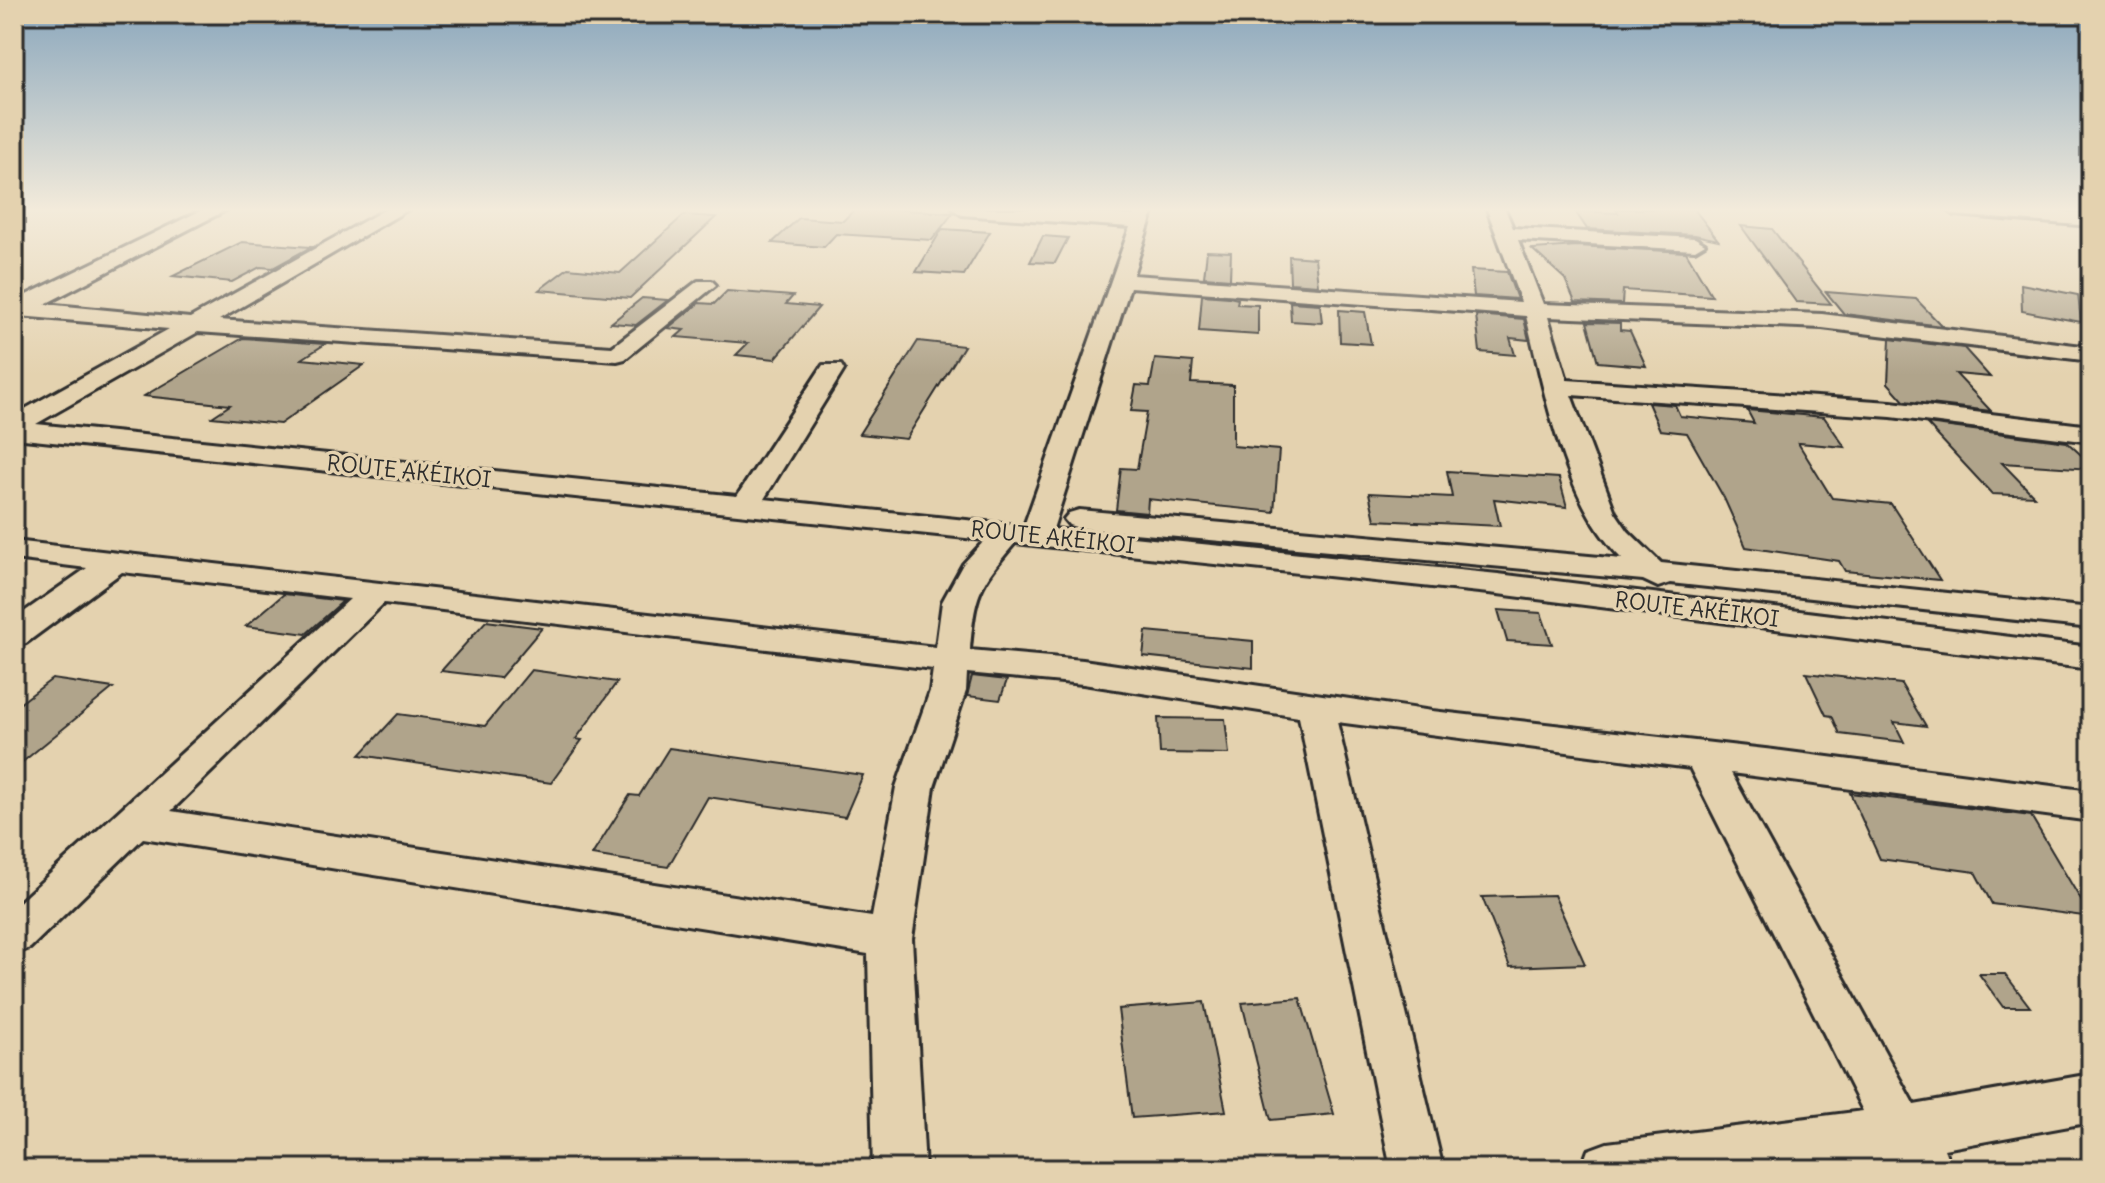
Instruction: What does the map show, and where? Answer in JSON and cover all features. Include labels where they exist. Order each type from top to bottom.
[{"type":"street","points":[[16,309],[107,264]]},
{"type":"street","points":[[14,428],[302,264]]},
{"type":"street","points":[[899,1169],[890,939],[915,787],[948,691],[958,602],[974,571],[1028,530],[1127,264]]},
{"type":"street","points":[[1517,264],[1535,310],[1555,387],[1600,512],[1617,537],[1653,571],[1683,607]]},
{"type":"street","points":[[1122,280],[1535,310],[1822,321],[2091,354]]},
{"type":"street","points":[[16,309],[194,325],[617,354],[705,285]]},
{"type":"street","points":[[746,505],[832,370]]},
{"type":"street","points":[[1555,387],[1742,397],[2041,426],[2091,434]]},
{"type":"street","name":"ROUTE AKÉIKOI","points":[[14,428],[746,505],[1028,530],[2091,658]]},
{"type":"street","name":"ROUTE AKÉIKOI","points":[[1028,530],[1099,519],[1978,603],[2091,618]]},
{"type":"street","points":[[14,550],[952,660],[1083,672],[1432,724],[2091,806]]},
{"type":"street","points":[[14,635],[116,562]]},
{"type":"street","points":[[14,935],[377,592]]},
{"type":"street","points":[[1315,707],[1417,1169]]},
{"type":"street","points":[[1703,756],[1914,1151]]},
{"type":"street","points":[[135,821],[890,939]]},
{"type":"street","points":[[1607,1169],[1914,1151],[2091,1098]]},
{"type":"building","points":[[197,264],[280,264],[273,268],[260,267],[232,282],[173,276]]},
{"type":"building","points":[[630,264],[666,264],[630,298],[539,290],[568,268],[620,273]]},
{"type":"building","points":[[921,264],[971,264],[964,275],[916,272]]},
{"type":"building","points":[[1205,264],[1231,264],[1230,279],[1204,277]]},
{"type":"building","points":[[1289,264],[1316,264],[1318,285],[1290,283]]},
{"type":"building","points":[[1549,264],[1693,264],[1712,296],[1623,290],[1622,304],[1575,302],[1565,279]]},
{"type":"building","points":[[1769,264],[1800,264],[1831,304],[1796,302]]},
{"type":"building","points":[[1471,270],[1507,272],[1517,299],[1474,296]]},
{"type":"building","points":[[2021,284],[2078,295],[2081,322],[2022,311]]},
{"type":"building","points":[[727,291],[793,296],[786,304],[819,307],[775,359],[736,355],[748,343],[676,337],[684,330],[668,328],[699,303],[714,304]]},
{"type":"building","points":[[1826,292],[1916,299],[1942,326],[1844,314]]},
{"type":"building","points":[[1202,295],[1229,297],[1238,299],[1237,304],[1258,305],[1258,335],[1199,331]]},
{"type":"building","points":[[642,298],[668,300],[636,325],[611,323]]},
{"type":"building","points":[[1290,302],[1320,304],[1322,323],[1291,321]]},
{"type":"building","points":[[1339,310],[1365,312],[1371,344],[1340,342]]},
{"type":"building","points":[[1476,315],[1524,319],[1529,340],[1510,338],[1515,355],[1480,352]]},
{"type":"building","points":[[1587,322],[1620,323],[1620,330],[1630,331],[1646,366],[1598,362]]},
{"type":"building","points":[[243,338],[325,344],[302,359],[364,365],[280,424],[212,417],[230,405],[144,396]]},
{"type":"building","points":[[1890,339],[1964,348],[1990,377],[1956,374],[1991,411],[1904,401],[1888,383]]},
{"type":"building","points":[[918,341],[964,346],[906,439],[859,434]]},
{"type":"building","points":[[1155,359],[1193,362],[1191,383],[1233,385],[1233,446],[1279,450],[1274,512],[1148,499],[1147,513],[1116,510],[1121,468],[1137,469],[1147,412],[1131,411],[1136,385],[1150,386]]},
{"type":"building","points":[[1648,403],[1675,405],[1680,416],[1754,423],[1747,410],[1824,417],[1845,447],[1798,443],[1832,498],[1891,504],[1940,580],[1845,571],[1839,561],[1746,547],[1724,498],[1687,433],[1660,430]]},
{"type":"building","points":[[1927,424],[2067,442],[2091,464],[2091,469],[2002,463],[2034,496],[1992,494]]},
{"type":"building","points":[[1447,471],[1559,478],[1567,507],[1494,499],[1500,526],[1375,520],[1369,493],[1452,497]]},
{"type":"building","points":[[284,594],[343,601],[306,634],[246,626]]},
{"type":"building","points":[[1498,610],[1541,613],[1552,644],[1507,641]]},
{"type":"building","points":[[486,621],[542,628],[500,678],[441,671]]},
{"type":"building","points":[[1146,631],[1253,641],[1253,668],[1143,656]]},
{"type":"building","points":[[531,670],[617,682],[576,739],[582,740],[551,783],[360,755],[398,714],[485,726]]},
{"type":"building","points":[[1806,673],[1901,684],[1926,726],[1894,722],[1904,742],[1840,734],[1832,716],[1826,715]]},
{"type":"building","points":[[972,676],[1007,680],[1000,700],[967,696]]},
{"type":"building","points":[[52,679],[113,688],[14,769],[14,708]]},
{"type":"building","points":[[1158,718],[1225,719],[1229,754],[1160,753]]},
{"type":"building","points":[[669,748],[863,775],[845,817],[708,797],[668,867],[592,855],[630,795],[639,796]]},
{"type":"building","points":[[1850,793],[2031,816],[2091,917],[1992,904],[1975,872],[1880,859]]},
{"type":"building","points":[[1554,895],[1585,964],[1510,967],[1482,897]]},
{"type":"building","points":[[1979,974],[2005,974],[2030,1007],[2003,1007]]},
{"type":"building","points":[[1300,998],[1334,1114],[1271,1120],[1242,1003]]},
{"type":"building","points":[[1204,1002],[1226,1111],[1132,1118],[1118,1009]]}]
